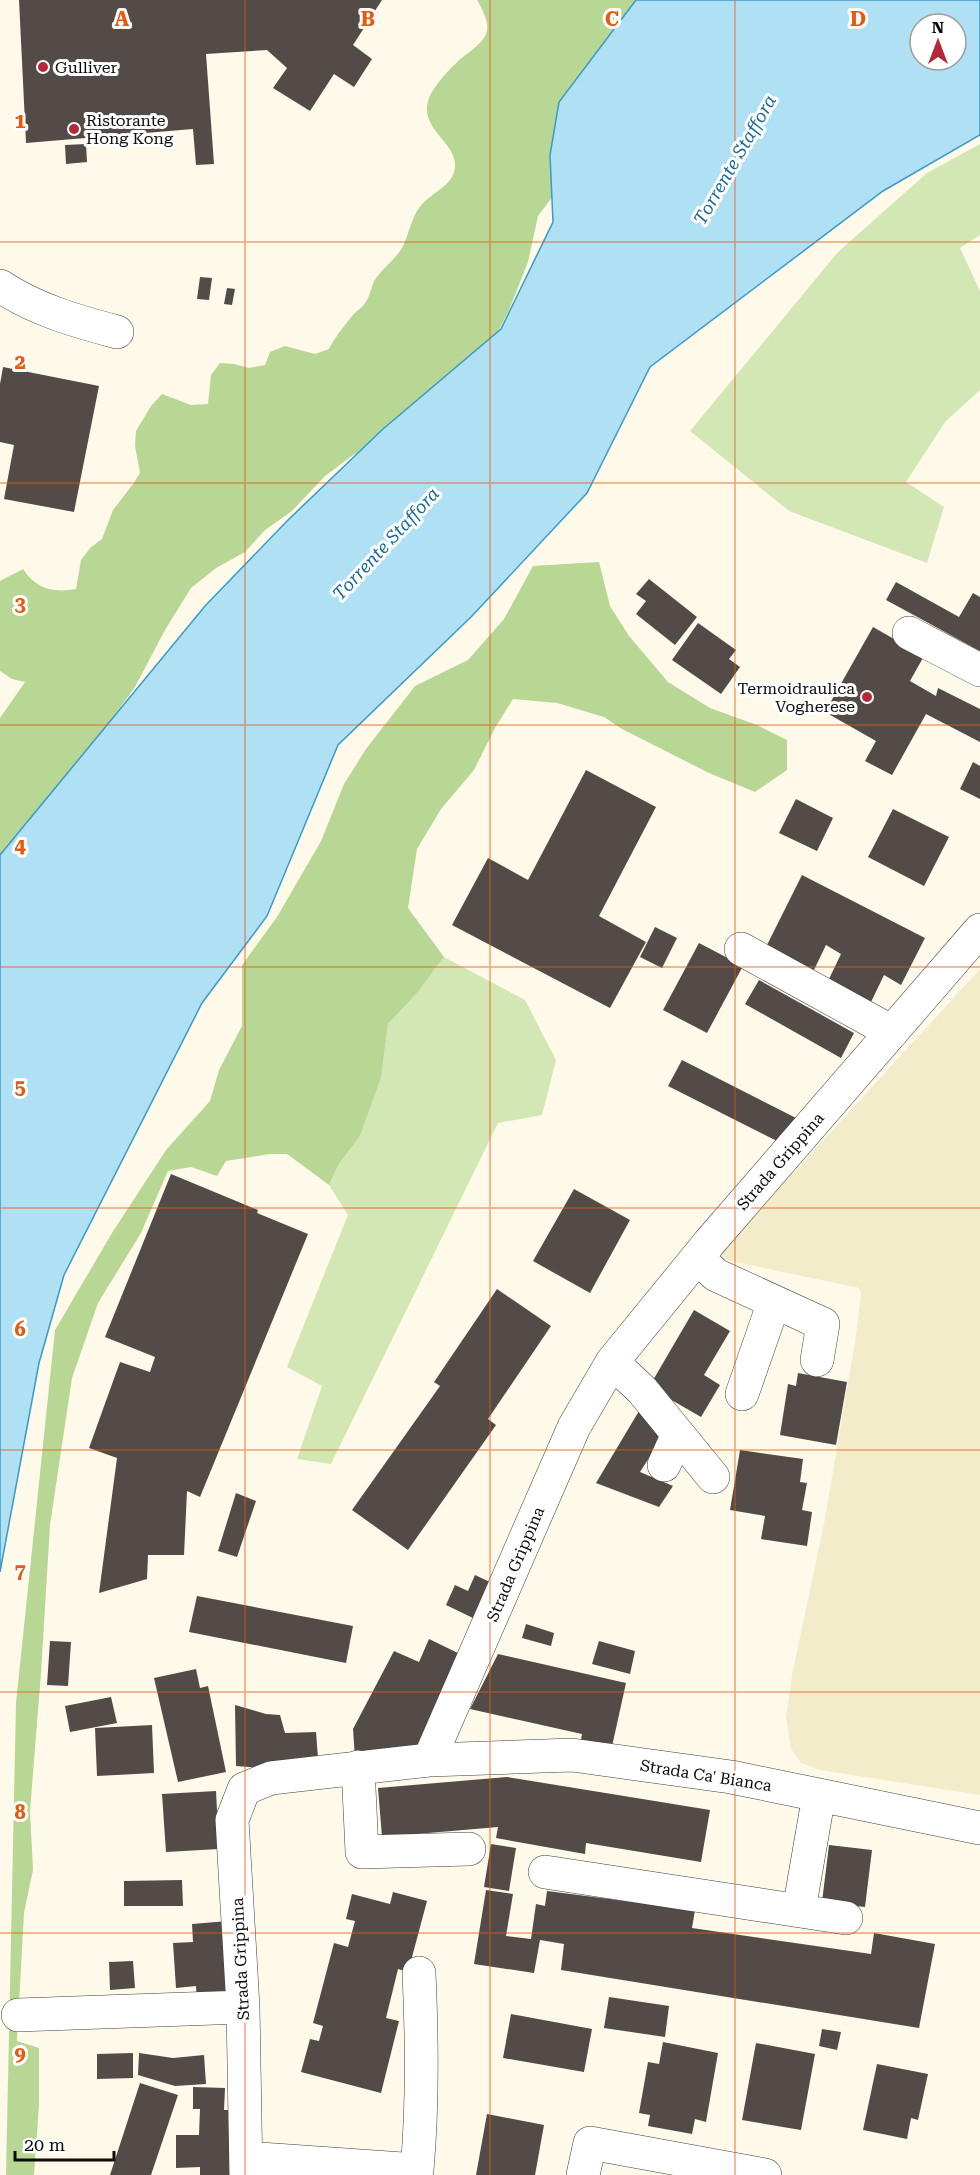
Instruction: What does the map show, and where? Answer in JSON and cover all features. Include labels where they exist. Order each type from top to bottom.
[{"type":"street","points":[[0,286],[16,297],[65,319],[117,332]]},
{"type":"street","points":[[909,633],[980,670]]},
{"type":"street","name":"Strada Grippina","points":[[246,2166],[243,2007],[232,1820],[244,1788],[271,1778],[429,1760],[574,1427],[612,1362],[697,1258],[980,930]]},
{"type":"street","points":[[741,949],[892,1032]]},
{"type":"street","points":[[697,1258],[716,1275],[823,1324],[817,1360]]},
{"type":"street","points":[[742,1394],[774,1302]]},
{"type":"street","points":[[612,1362],[642,1390],[713,1477]]},
{"type":"street","points":[[664,1465],[678,1434]]},
{"type":"street","name":"Strada Ca' Bianca","points":[[429,1760],[572,1755],[731,1777],[980,1828]]},
{"type":"street","points":[[358,1767],[362,1852],[469,1849]]},
{"type":"street","points":[[799,1910],[819,1795]]},
{"type":"street","points":[[545,1872],[846,1918]]},
{"type":"street","points":[[246,2166],[417,2170],[422,2039],[418,1973]]},
{"type":"street","points":[[18,2015],[243,2007]]},
{"type":"street","points":[[583,2175],[590,2143],[765,2175]]},
{"type":"shaded area","points":[[980,969],[980,1795],[820,1770],[801,1763],[791,1749],[786,1718],[792,1675],[824,1524],[856,1336],[861,1293],[859,1288],[721,1259],[716,1248],[795,1171]]},
{"type":"green space","points":[[477,0],[666,0],[553,196],[538,216],[528,262],[495,338],[384,441],[353,455],[325,476],[292,511],[265,530],[245,552],[216,568],[191,588],[165,630],[135,687],[90,749],[68,772],[0,893],[0,718],[25,682],[12,679],[0,671],[0,581],[23,569],[34,581],[46,588],[76,589],[81,560],[90,548],[102,539],[113,510],[140,473],[135,446],[136,431],[151,406],[162,394],[191,405],[208,404],[211,375],[220,363],[249,368],[265,365],[270,352],[285,346],[315,354],[329,349],[369,297],[376,278],[400,251],[419,208],[452,177],[455,166],[453,156],[429,121],[427,110],[429,98],[440,81],[484,38],[487,32],[486,19]]},
{"type":"green space","points":[[980,144],[980,235],[960,248],[980,291],[980,390],[945,422],[906,482],[944,507],[927,563],[789,511],[690,431],[838,252],[927,173]]},
{"type":"green space","points":[[599,562],[610,606],[629,636],[668,682],[710,708],[757,725],[787,740],[787,770],[755,792],[709,773],[622,729],[604,717],[557,703],[513,699],[495,728],[474,770],[441,809],[417,849],[408,908],[444,957],[417,993],[388,1024],[381,1078],[360,1136],[339,1164],[329,1185],[287,1154],[270,1154],[226,1161],[217,1176],[191,1167],[168,1171],[141,1233],[98,1303],[72,1378],[50,1525],[30,1811],[33,1870],[24,1913],[17,2041],[39,2048],[39,2105],[34,2175],[6,2175],[16,1703],[55,1330],[112,1233],[166,1150],[210,1101],[219,1070],[242,1026],[242,965],[277,917],[321,841],[344,784],[366,749],[415,686],[468,660],[504,619],[533,566]]},
{"type":"green space","points":[[444,957],[525,1000],[556,1060],[542,1115],[498,1123],[331,1464],[297,1459],[322,1386],[287,1367],[348,1215],[329,1185],[339,1164],[360,1136],[381,1078],[388,1024],[417,993]]},
{"type":"water","name":"Torrente Staffora","points":[[636,0],[980,0],[980,135],[883,191],[650,367],[587,493],[472,616],[338,745],[267,916],[202,1003],[64,1275],[39,1363],[0,1572],[0,855],[205,606],[288,520],[383,429],[501,329],[553,222],[550,155],[559,102]]},
{"type":"building","points":[[19,0],[382,0],[353,45],[372,59],[354,87],[334,74],[310,111],[273,88],[287,68],[267,50],[206,54],[214,164],[196,165],[193,129],[26,143]]},
{"type":"building","points":[[86,144],[87,162],[66,164],[65,145]]},
{"type":"building","points":[[200,277],[212,278],[209,300],[197,299]]},
{"type":"building","points":[[227,288],[235,289],[232,305],[224,304]]},
{"type":"building","points":[[3,367],[99,386],[74,512],[4,499],[14,445],[0,442],[0,384]]},
{"type":"building","points":[[649,579],[697,617],[675,645],[636,614],[646,601],[636,594]]},
{"type":"building","points":[[896,582],[959,617],[973,593],[980,597],[980,651],[886,600]]},
{"type":"building","points":[[698,623],[736,650],[729,659],[740,667],[721,694],[672,660]]},
{"type":"building","points":[[873,627],[924,656],[910,681],[936,696],[938,688],[980,709],[980,742],[926,714],[892,775],[865,761],[876,741],[825,712]]},
{"type":"building","points":[[973,762],[980,766],[980,799],[960,789]]},
{"type":"building","points":[[586,770],[656,807],[599,916],[646,942],[610,1008],[452,925],[488,858],[528,880]]},
{"type":"building","points":[[796,799],[833,818],[817,851],[779,833]]},
{"type":"building","points":[[893,809],[949,837],[924,886],[868,857]]},
{"type":"building","points":[[802,875],[925,938],[901,985],[884,975],[871,1002],[828,981],[841,954],[826,945],[813,972],[765,949]]},
{"type":"building","points":[[655,927],[677,938],[662,968],[640,957]]},
{"type":"building","points":[[699,943],[743,966],[707,1033],[663,1010]]},
{"type":"building","points":[[759,980],[854,1033],[841,1058],[745,1004]]},
{"type":"building","points":[[682,1060],[796,1118],[783,1144],[668,1086]]},
{"type":"building","points":[[171,1174],[258,1210],[257,1213],[308,1234],[200,1497],[187,1491],[184,1555],[148,1555],[147,1579],[99,1593],[117,1458],[89,1448],[120,1362],[150,1372],[155,1357],[105,1337]]},
{"type":"building","points":[[574,1189],[630,1220],[590,1293],[533,1261]]},
{"type":"building","points":[[497,1289],[551,1326],[488,1419],[496,1425],[408,1550],[352,1510],[440,1386],[434,1382]]},
{"type":"building","points":[[694,1310],[730,1331],[704,1375],[720,1385],[701,1417],[649,1387]]},
{"type":"building","points":[[798,1373],[847,1382],[836,1445],[780,1435],[788,1384],[796,1386]]},
{"type":"building","points":[[639,1411],[668,1428],[640,1472],[673,1486],[659,1507],[596,1483]]},
{"type":"building","points":[[740,1450],[803,1459],[800,1482],[807,1483],[802,1510],[812,1512],[807,1546],[761,1539],[765,1516],[730,1510]]},
{"type":"building","points":[[236,1493],[256,1501],[237,1557],[218,1551]]},
{"type":"building","points":[[475,1575],[492,1583],[475,1619],[446,1605],[455,1585],[468,1591]]},
{"type":"building","points":[[197,1596],[353,1626],[346,1663],[189,1632]]},
{"type":"building","points":[[526,1624],[554,1633],[551,1646],[522,1638]]},
{"type":"building","points":[[429,1639],[462,1655],[420,1753],[355,1758],[353,1729],[394,1651],[419,1662]]},
{"type":"building","points":[[50,1641],[71,1642],[68,1686],[47,1685]]},
{"type":"building","points":[[599,1641],[635,1651],[630,1674],[592,1664]]},
{"type":"building","points":[[498,1654],[626,1683],[611,1751],[580,1745],[582,1734],[470,1709]]},
{"type":"building","points":[[196,1669],[200,1688],[208,1686],[226,1772],[178,1782],[154,1678]]},
{"type":"building","points":[[111,1697],[117,1723],[70,1732],[65,1706]]},
{"type":"building","points":[[235,1705],[266,1714],[280,1715],[285,1733],[316,1732],[318,1758],[261,1768],[236,1766]]},
{"type":"building","points":[[152,1725],[154,1773],[97,1776],[95,1728]]},
{"type":"building","points":[[507,1777],[710,1810],[701,1862],[586,1843],[585,1854],[496,1838],[498,1827],[382,1837],[378,1788]]},
{"type":"building","points":[[216,1791],[219,1849],[166,1852],[162,1794]]},
{"type":"building","points":[[491,1844],[516,1848],[509,1891],[484,1887]]},
{"type":"building","points":[[829,1845],[872,1850],[865,1907],[822,1902]]},
{"type":"building","points":[[182,1880],[183,1906],[124,1906],[124,1881]]},
{"type":"building","points":[[486,1890],[513,1894],[506,1936],[531,1939],[536,1904],[545,1906],[547,1891],[695,1910],[692,1928],[871,1954],[874,1933],[935,1944],[919,2028],[561,1970],[564,1944],[540,1940],[534,1973],[474,1964]]},
{"type":"building","points":[[393,1892],[427,1901],[408,1972],[398,1969],[386,2018],[399,2021],[381,2093],[301,2072],[310,2039],[319,2041],[323,2026],[313,2023],[334,1943],[348,1947],[355,1921],[346,1919],[352,1894],[390,1904]]},
{"type":"building","points":[[228,1921],[234,2002],[197,2005],[196,1986],[176,1988],[173,1943],[193,1942],[192,1924]]},
{"type":"building","points":[[133,1961],[135,1988],[110,1990],[109,1962]]},
{"type":"building","points":[[609,1997],[669,2006],[665,2037],[604,2028]]},
{"type":"building","points":[[511,2014],[592,2029],[584,2072],[503,2058]]},
{"type":"building","points":[[822,2029],[841,2032],[837,2050],[819,2046]]},
{"type":"building","points":[[663,2042],[718,2053],[706,2122],[695,2119],[692,2134],[648,2126],[650,2115],[639,2113],[648,2062],[659,2064]]},
{"type":"building","points":[[756,2043],[815,2054],[801,2130],[742,2120]]},
{"type":"building","points":[[133,2053],[133,2078],[97,2079],[97,2054]]},
{"type":"building","points":[[139,2053],[173,2058],[204,2055],[206,2084],[175,2086],[138,2075]]},
{"type":"building","points":[[877,2064],[928,2074],[918,2120],[911,2118],[907,2139],[863,2130]]},
{"type":"building","points":[[140,2083],[178,2095],[151,2175],[110,2175]]},
{"type":"building","points":[[193,2087],[225,2088],[224,2110],[238,2110],[237,2175],[200,2175],[200,2167],[176,2168],[176,2135],[199,2135],[200,2109],[193,2109]]},
{"type":"building","points":[[487,2114],[544,2125],[535,2175],[476,2175]]},
{"type":"place","name":"Gulliver","points":[[43,67]]},
{"type":"place","name":"Ristorante Hong Kong","points":[[74,129]]},
{"type":"place","name":"Termoidraulica Vogherese","points":[[867,697]]}]
